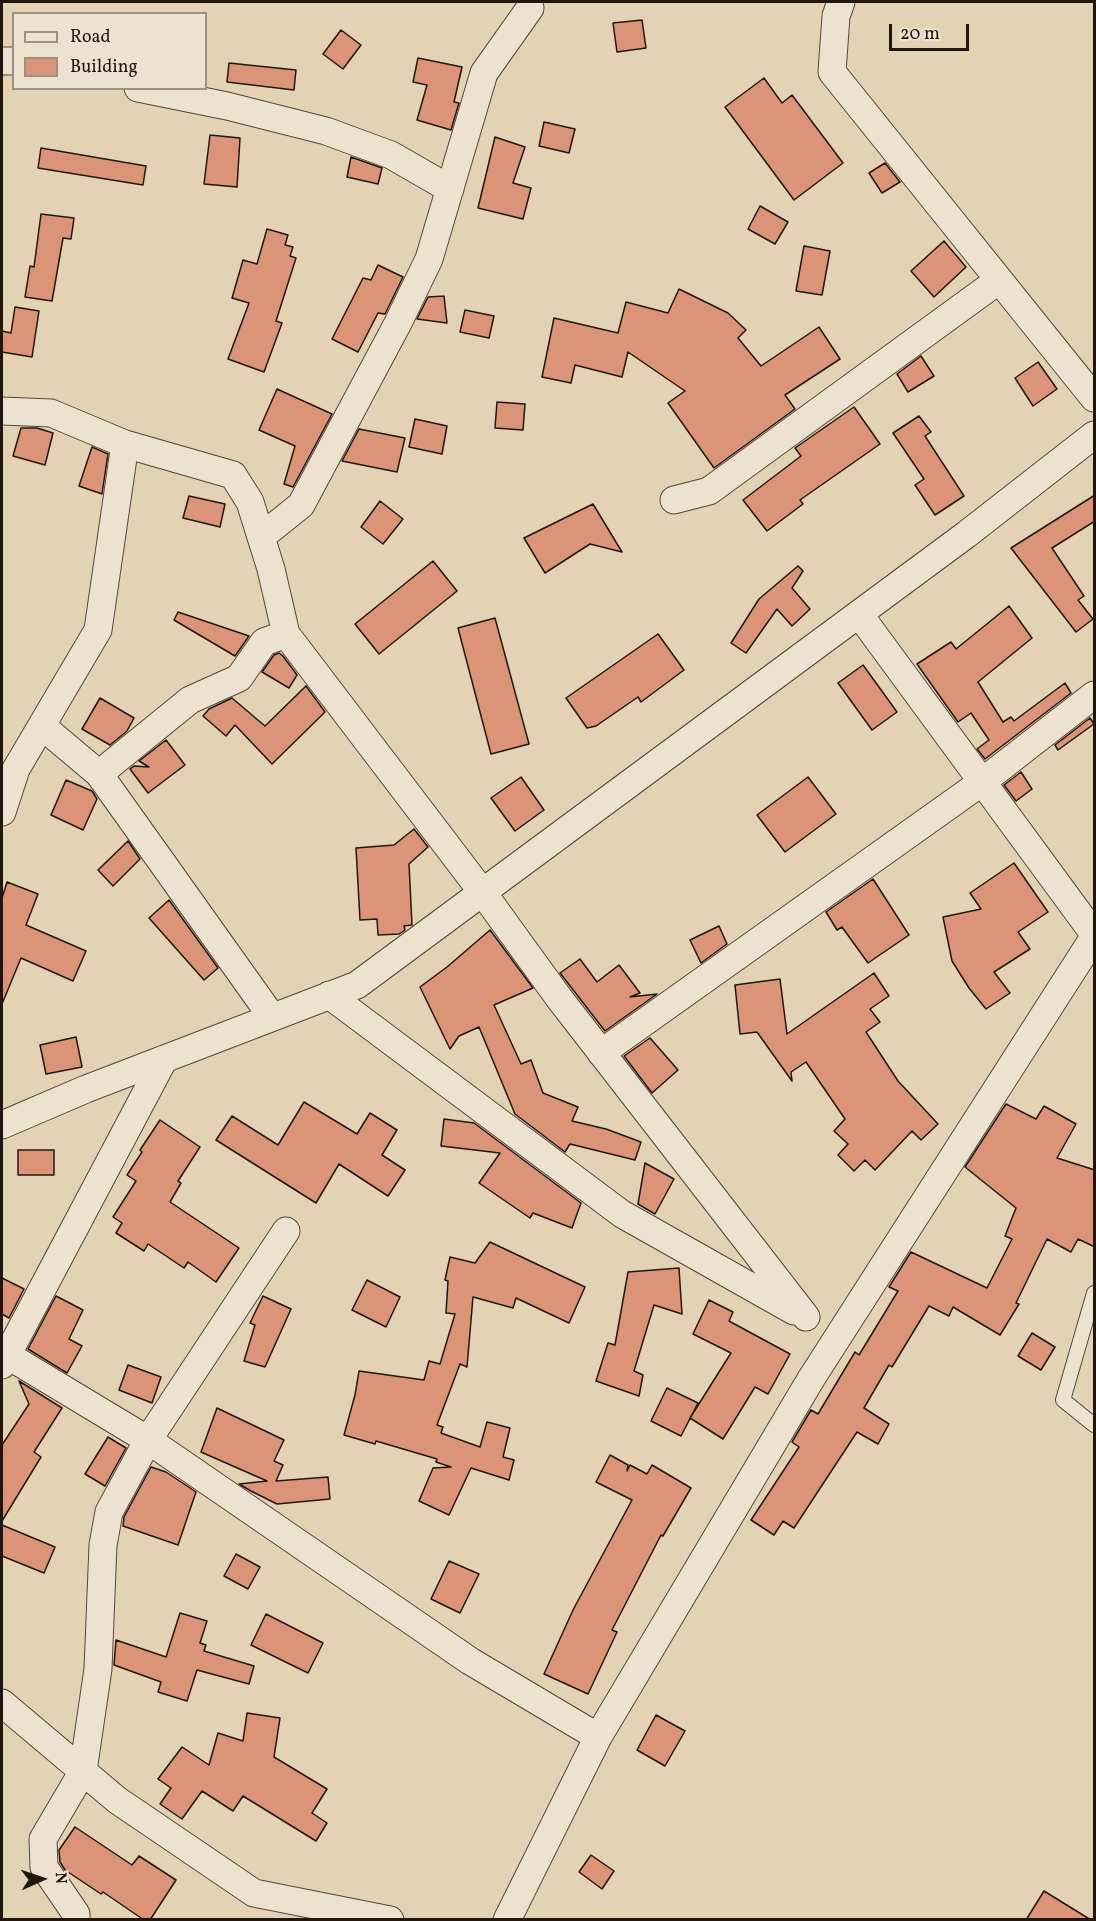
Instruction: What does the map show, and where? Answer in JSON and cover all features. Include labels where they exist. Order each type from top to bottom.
[{"type":"street","points":[[832,6],[832,72],[1095,398]]},
{"type":"street","points":[[261,537],[301,505],[398,323],[429,259],[484,73],[530,8]]},
{"type":"street","points":[[148,90],[227,106],[326,131],[392,155],[450,189]]},
{"type":"street","points":[[674,500],[709,491],[999,280]]},
{"type":"street","points":[[2,411],[51,413],[125,444],[233,475],[250,501],[286,634],[483,893],[601,1053],[806,1317]]},
{"type":"street","points":[[2,1125],[164,1059],[357,985],[967,534],[1095,435]]},
{"type":"street","points":[[2,812],[9,770],[42,726],[98,630],[125,444]]},
{"type":"street","points":[[507,1920],[598,1737],[810,1379],[1095,935],[859,614]]},
{"type":"street","points":[[99,774],[190,700],[239,678],[264,642],[286,634]]},
{"type":"street","points":[[601,1053],[982,782],[1095,695]]},
{"type":"street","points":[[42,726],[99,774],[272,1017]]},
{"type":"street","points":[[329,995],[622,1214],[838,1336]]},
{"type":"street","points":[[164,1059],[3,1357],[148,1440],[470,1660],[598,1737]]},
{"type":"street","points":[[76,1920],[76,1914],[44,1867],[42,1839],[83,1771],[98,1669],[103,1545],[109,1512],[148,1440],[286,1231]]},
{"type":"street","points":[[2,1702],[117,1800],[254,1893],[390,1920]]},
{"type":"lane","points":[[1095,1293],[1063,1400],[1095,1425]]},
{"type":"building","points":[[642,20],[646,48],[617,52],[613,23]]},
{"type":"building","points":[[341,30],[361,45],[343,69],[323,54]]},
{"type":"building","points":[[418,58],[462,67],[454,102],[459,103],[451,130],[417,120],[427,85],[413,82]]},
{"type":"building","points":[[229,63],[296,70],[294,90],[227,82]]},
{"type":"building","points":[[764,78],[782,103],[792,95],[843,163],[794,200],[725,107]]},
{"type":"building","points":[[544,122],[575,129],[569,153],[539,146]]},
{"type":"building","points":[[210,135],[240,138],[237,187],[204,184]]},
{"type":"building","points":[[495,137],[525,147],[513,183],[531,188],[523,219],[478,208]]},
{"type":"building","points":[[41,148],[146,166],[143,185],[38,168]]},
{"type":"building","points":[[351,157],[382,168],[378,184],[347,177]]},
{"type":"building","points":[[885,163],[900,182],[882,193],[869,173]]},
{"type":"building","points":[[760,206],[788,222],[775,244],[748,229]]},
{"type":"building","points":[[41,214],[74,218],[71,239],[63,238],[52,301],[25,297],[30,266],[34,267]]},
{"type":"building","points":[[267,229],[288,235],[285,245],[293,247],[290,256],[296,258],[276,321],[282,323],[264,372],[228,359],[249,303],[232,298],[243,260],[257,264]]},
{"type":"building","points":[[944,241],[966,267],[934,297],[911,271]]},
{"type":"building","points":[[804,246],[830,251],[822,295],[796,291]]},
{"type":"building","points":[[378,265],[403,277],[385,314],[378,313],[358,352],[332,339],[363,278],[371,280]]},
{"type":"building","points":[[679,289],[728,313],[746,330],[738,338],[761,366],[819,327],[840,359],[785,395],[795,409],[714,468],[668,403],[685,391],[628,352],[622,377],[575,365],[571,383],[542,377],[554,318],[618,333],[626,302],[668,313]]},
{"type":"building","points":[[444,296],[447,323],[417,319],[428,297]]},
{"type":"building","points":[[15,307],[39,311],[32,357],[2,352],[2,331],[11,333]]},
{"type":"building","points":[[465,310],[494,316],[489,338],[460,332]]},
{"type":"building","points":[[921,356],[934,376],[908,392],[897,374]]},
{"type":"building","points":[[1038,362],[1057,389],[1033,406],[1015,378]]},
{"type":"building","points":[[277,389],[332,414],[293,487],[284,484],[295,446],[259,430]]},
{"type":"building","points":[[497,402],[525,404],[523,430],[495,428]]},
{"type":"building","points":[[854,407],[880,444],[800,500],[803,504],[767,531],[743,500],[801,456],[795,448]]},
{"type":"building","points":[[919,416],[931,432],[925,436],[964,496],[935,515],[915,485],[924,479],[893,433]]},
{"type":"building","points":[[415,419],[447,426],[442,454],[409,447]]},
{"type":"building","points":[[21,428],[37,428],[53,433],[45,465],[13,456]]},
{"type":"building","points":[[359,429],[405,438],[397,472],[342,461]]},
{"type":"building","points":[[92,447],[108,454],[102,494],[79,486]]},
{"type":"building","points":[[1095,495],[1095,521],[1052,548],[1084,596],[1078,600],[1093,619],[1076,632],[1011,548]]},
{"type":"building","points":[[189,496],[225,504],[220,527],[183,518]]},
{"type":"building","points":[[380,501],[403,519],[383,544],[361,527]]},
{"type":"building","points":[[593,504],[622,552],[590,544],[545,573],[524,538]]},
{"type":"building","points":[[433,561],[457,591],[379,654],[355,624]]},
{"type":"building","points":[[798,566],[803,571],[792,588],[810,609],[792,626],[777,609],[746,653],[731,643],[759,599]]},
{"type":"building","points":[[1009,606],[1032,638],[978,682],[1003,722],[1011,717],[1014,721],[1065,683],[1071,693],[985,759],[977,749],[989,740],[971,713],[958,722],[917,664],[951,642],[956,649]]},
{"type":"building","points":[[178,612],[249,636],[235,656],[174,620]]},
{"type":"building","points":[[495,618],[529,744],[491,754],[458,628]]},
{"type":"building","points":[[658,634],[684,670],[641,702],[638,697],[596,726],[587,728],[566,698]]},
{"type":"building","points":[[279,653],[297,675],[289,688],[262,672],[274,655]]},
{"type":"building","points":[[863,665],[897,712],[872,730],[838,683]]},
{"type":"building","points":[[306,686],[325,712],[272,764],[235,725],[226,736],[203,716],[209,709],[232,698],[265,726]]},
{"type":"building","points":[[100,698],[134,718],[127,731],[110,745],[82,729]]},
{"type":"building","points":[[1090,718],[1094,724],[1058,750],[1055,745]]},
{"type":"building","points":[[166,740],[185,765],[148,793],[130,769],[134,766],[149,767],[139,761]]},
{"type":"building","points":[[1021,772],[1032,789],[1016,801],[1004,785]]},
{"type":"building","points":[[521,777],[544,810],[515,831],[491,798]]},
{"type":"building","points":[[808,777],[836,814],[785,852],[757,815]]},
{"type":"building","points":[[66,780],[92,791],[97,799],[83,830],[51,815]]},
{"type":"building","points":[[414,829],[428,847],[409,864],[412,925],[404,926],[405,930],[399,934],[378,935],[377,919],[360,920],[356,848],[394,845]]},
{"type":"building","points":[[128,841],[140,859],[113,886],[98,870]]},
{"type":"building","points":[[1014,863],[1048,912],[1018,932],[1030,949],[994,972],[1010,993],[986,1009],[952,961],[943,917],[981,909],[970,893]]},
{"type":"building","points":[[873,879],[909,935],[868,963],[842,927],[837,930],[826,912]]},
{"type":"building","points":[[7,882],[38,894],[26,925],[86,951],[73,981],[21,958],[2,1004],[2,898]]},
{"type":"building","points":[[169,900],[218,968],[204,980],[149,918]]},
{"type":"building","points":[[719,926],[727,944],[701,963],[690,940]]},
{"type":"building","points":[[490,930],[533,988],[494,1005],[521,1064],[531,1060],[543,1093],[578,1107],[572,1121],[606,1129],[641,1142],[635,1160],[570,1144],[565,1152],[515,1114],[479,1027],[459,1036],[450,1049],[420,987]]},
{"type":"building","points":[[580,959],[597,982],[619,965],[640,993],[630,997],[657,994],[605,1031],[560,973]]},
{"type":"building","points":[[874,973],[889,996],[870,1009],[880,1022],[866,1032],[898,1081],[938,1124],[921,1140],[912,1131],[875,1170],[865,1160],[854,1171],[838,1155],[848,1144],[834,1131],[845,1119],[806,1062],[791,1072],[792,1081],[757,1032],[740,1034],[735,985],[780,979],[787,1034]]},
{"type":"building","points":[[76,1037],[82,1067],[46,1074],[40,1045]]},
{"type":"building","points":[[650,1038],[678,1070],[652,1093],[624,1056]]},
{"type":"building","points":[[304,1102],[357,1134],[370,1113],[397,1130],[382,1155],[405,1170],[388,1196],[339,1164],[316,1203],[216,1140],[232,1116],[278,1145]]},
{"type":"building","points":[[1006,1104],[1036,1119],[1044,1106],[1076,1124],[1057,1158],[1095,1170],[1095,1247],[1078,1239],[1071,1252],[1047,1239],[1016,1303],[1019,1304],[1000,1335],[953,1307],[949,1316],[929,1306],[892,1367],[889,1365],[864,1408],[889,1424],[878,1444],[857,1432],[794,1528],[783,1521],[774,1535],[751,1520],[799,1447],[792,1442],[811,1410],[818,1414],[855,1352],[859,1355],[898,1291],[889,1287],[911,1252],[987,1288],[1012,1239],[1005,1236],[1016,1208],[965,1167]]},
{"type":"building","points":[[444,1119],[474,1123],[581,1203],[572,1228],[533,1213],[530,1218],[479,1183],[500,1153],[441,1146]]},
{"type":"building","points":[[160,1120],[200,1147],[178,1181],[181,1183],[170,1202],[239,1248],[216,1282],[188,1262],[184,1268],[148,1244],[144,1251],[116,1233],[122,1223],[113,1217],[136,1181],[127,1175]]},
{"type":"building","points":[[18,1150],[54,1150],[54,1175],[18,1175]]},
{"type":"building","points":[[645,1163],[674,1179],[655,1214],[638,1204]]},
{"type":"building","points":[[490,1242],[585,1287],[569,1323],[516,1298],[513,1308],[473,1297],[467,1367],[460,1364],[437,1425],[443,1427],[441,1433],[480,1447],[487,1422],[510,1428],[503,1457],[514,1460],[509,1480],[471,1468],[449,1515],[419,1501],[433,1468],[451,1467],[436,1462],[437,1459],[376,1441],[375,1444],[344,1435],[359,1371],[424,1380],[429,1361],[440,1364],[455,1314],[446,1313],[448,1281],[445,1280],[450,1257],[475,1263]]},
{"type":"building","points":[[679,1268],[682,1314],[654,1305],[634,1371],[643,1375],[639,1396],[596,1381],[608,1343],[615,1345],[628,1272]]},
{"type":"building","points":[[2,1278],[24,1289],[9,1318],[2,1314]]},
{"type":"building","points":[[367,1280],[400,1297],[386,1327],[352,1310]]},
{"type":"building","points":[[56,1296],[83,1310],[69,1339],[82,1346],[67,1373],[28,1349]]},
{"type":"building","points":[[263,1296],[291,1309],[265,1367],[244,1361],[255,1325],[250,1323]]},
{"type":"building","points":[[709,1300],[733,1312],[729,1321],[790,1354],[768,1394],[755,1387],[723,1439],[690,1418],[731,1353],[693,1334]]},
{"type":"building","points":[[1032,1333],[1055,1347],[1041,1370],[1018,1356]]},
{"type":"building","points":[[128,1365],[161,1377],[152,1403],[119,1390]]},
{"type":"building","points":[[19,1381],[62,1408],[34,1452],[41,1457],[2,1521],[2,1445],[29,1404]]},
{"type":"building","points":[[667,1388],[698,1403],[681,1436],[651,1421]]},
{"type":"building","points":[[217,1408],[284,1440],[274,1461],[283,1465],[276,1481],[328,1477],[330,1499],[277,1504],[239,1484],[267,1481],[201,1452]]},
{"type":"building","points":[[108,1437],[126,1448],[105,1486],[85,1474]]},
{"type":"building","points":[[610,1455],[628,1465],[627,1471],[630,1465],[647,1474],[652,1465],[691,1488],[663,1536],[661,1535],[612,1630],[617,1632],[588,1694],[544,1674],[573,1610],[632,1500],[596,1482]]},
{"type":"building","points":[[151,1467],[166,1472],[196,1492],[178,1545],[123,1526],[124,1517]]},
{"type":"building","points":[[2,1525],[55,1547],[44,1573],[2,1556]]},
{"type":"building","points":[[236,1554],[260,1567],[248,1589],[224,1576]]},
{"type":"building","points":[[449,1561],[479,1574],[460,1613],[431,1599]]},
{"type":"building","points":[[180,1613],[207,1621],[200,1643],[206,1645],[204,1651],[254,1666],[249,1684],[197,1670],[187,1701],[158,1692],[161,1682],[114,1665],[116,1640],[166,1657]]},
{"type":"building","points":[[266,1614],[323,1643],[308,1673],[251,1645]]},
{"type":"building","points":[[247,1713],[280,1718],[274,1757],[327,1789],[312,1813],[327,1823],[316,1841],[243,1796],[233,1811],[202,1791],[182,1819],[160,1804],[171,1788],[158,1779],[182,1747],[209,1765],[218,1733],[243,1741]]},
{"type":"building","points":[[656,1715],[685,1731],[665,1766],[637,1750]]},
{"type":"building","points":[[75,1827],[132,1865],[139,1856],[176,1880],[150,1920],[144,1920],[65,1870],[60,1862],[59,1850]]},
{"type":"building","points":[[591,1855],[614,1871],[602,1889],[579,1872]]},
{"type":"building","points":[[1044,1891],[1091,1920],[1026,1920]]}]
